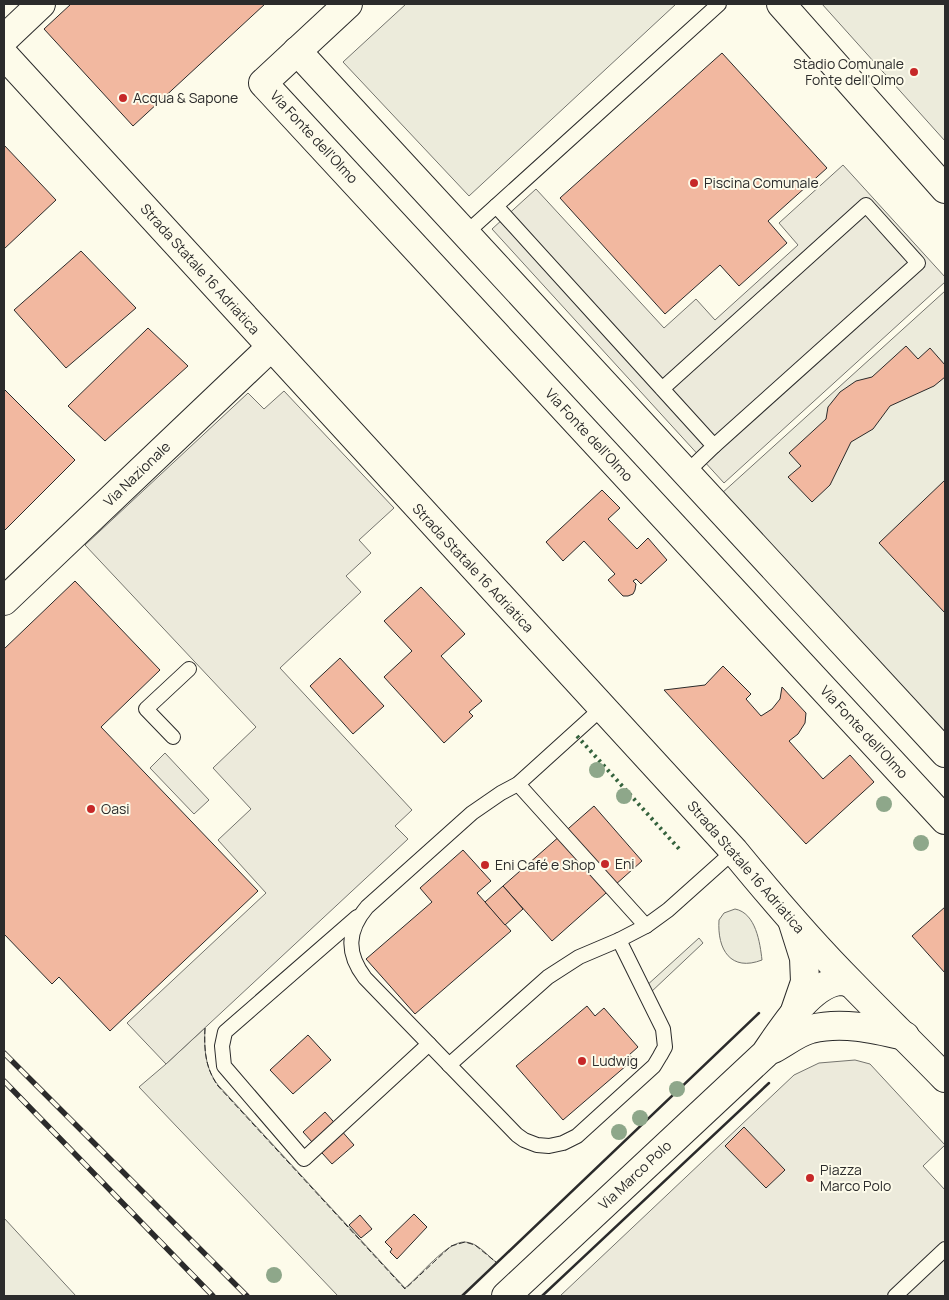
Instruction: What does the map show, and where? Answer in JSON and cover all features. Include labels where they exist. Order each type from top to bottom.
[{"type":"street","points":[[4,39],[41,4]]},
{"type":"street","name":"Via Fonte dell'Olmo","points":[[348,4],[263,83],[945,820]]},
{"type":"street","points":[[780,4],[945,189]]},
{"type":"street","points":[[297,51],[945,753]]},
{"type":"street","name":"Strada Statale 16 Adriatica","points":[[4,55],[734,851],[792,920],[850,983],[945,1078]]},
{"type":"street","name":"Via Nazionale","points":[[4,602],[271,347]]},
{"type":"street","name":"Via Marco Polo","points":[[792,920],[804,958],[805,982],[793,1015]]},
{"type":"street","name":"Via Marco Polo","points":[[506,1296],[765,1054],[793,1015],[810,997],[824,986],[839,981],[850,983]]},
{"type":"street","name":"Via Marco Polo","points":[[765,1054],[810,1029],[830,1026],[874,1029],[905,1036]]},
{"type":"lane","points":[[465,234],[720,4]]},
{"type":"lane","points":[[496,206],[714,446]]},
{"type":"lane","points":[[662,389],[866,206],[918,263],[686,473]]},
{"type":"lane","points":[[173,737],[146,709],[189,669]]},
{"type":"lane","points":[[429,1044],[304,1159],[224,1066],[222,1046],[225,1032],[472,813],[518,784],[602,708]]},
{"type":"lane","points":[[518,784],[646,926]]},
{"type":"lane","points":[[449,1065],[548,976],[579,957],[646,926],[668,910],[734,851]]},
{"type":"lane","points":[[367,907],[359,916],[353,929],[351,942],[352,955],[358,969],[516,1135],[537,1145],[549,1146],[563,1143],[578,1136],[654,1066],[665,1047],[663,1028],[619,940]]},
{"type":"lane","points":[[895,1296],[945,1249]]},
{"type":"shaded area","points":[[406,4],[676,4],[469,196],[343,62]]},
{"type":"shaded area","name":"Stadio Comunale Fonte dell'Olmo","points":[[822,4],[945,4],[945,141]]},
{"type":"shaded area","points":[[843,165],[945,277],[945,282],[724,483],[492,229],[536,189],[664,328],[696,299],[715,320],[798,245],[779,223]]},
{"type":"shaded area","points":[[945,291],[945,740],[721,494]]},
{"type":"shaded area","points":[[284,391],[394,508],[359,540],[371,553],[346,576],[361,592],[280,668],[412,810],[395,826],[408,839],[166,1064],[127,1023],[266,893],[218,840],[251,809],[213,768],[256,727],[85,545],[248,393],[264,409]]},
{"type":"shaded area","points":[[165,753],[209,800],[194,814],[150,768]]},
{"type":"shaded area","points":[[735,909],[748,916],[752,922],[758,937],[762,960],[751,963],[734,961],[724,949],[719,931],[719,920],[724,913]]},
{"type":"shaded area","points":[[699,938],[703,943],[650,993],[645,987]]},
{"type":"shaded area","points":[[205,1028],[206,1058],[210,1072],[218,1085],[405,1288],[442,1253],[458,1243],[474,1244],[497,1263],[462,1296],[338,1296],[139,1087]]},
{"type":"shaded area","name":"Piazza Marco Polo","points":[[855,1060],[870,1064],[945,1145],[923,1166],[945,1190],[945,1296],[560,1296],[794,1075],[819,1063]]},
{"type":"shaded area","points":[[4,1218],[76,1296],[4,1296]]},
{"type":"building","points":[[71,4],[265,4],[133,126],[44,29]]},
{"type":"building","name":"Piscina Comunale","points":[[722,53],[827,168],[768,221],[787,243],[739,286],[720,265],[665,314],[560,198]]},
{"type":"building","points":[[4,145],[56,200],[4,249]]},
{"type":"building","points":[[81,251],[136,308],[66,368],[14,310]]},
{"type":"building","points":[[148,328],[188,366],[105,441],[68,406]]},
{"type":"building","points":[[906,346],[918,359],[930,348],[945,365],[945,377],[934,386],[890,406],[873,429],[851,442],[830,485],[812,502],[788,477],[801,466],[789,453],[826,419],[828,407],[840,392],[856,381],[872,377]]},
{"type":"building","points":[[4,389],[75,460],[4,531]]},
{"type":"building","points":[[945,480],[945,613],[879,543]]},
{"type":"building","points":[[602,490],[620,508],[608,519],[637,549],[648,538],[667,560],[641,584],[636,579],[633,581],[636,584],[635,590],[633,594],[628,596],[623,596],[608,580],[615,574],[584,541],[563,561],[546,542]]},
{"type":"building","name":"Oasi","points":[[75,581],[160,670],[101,727],[258,891],[110,1031],[59,977],[52,984],[4,934],[4,649]]},
{"type":"building","points":[[421,587],[465,634],[441,656],[482,701],[469,712],[473,716],[444,743],[384,677],[412,651],[384,621]]},
{"type":"building","points":[[340,658],[384,706],[353,734],[310,686]]},
{"type":"building","points":[[723,666],[751,694],[746,699],[761,716],[772,709],[780,699],[782,687],[806,713],[805,723],[798,734],[789,741],[823,779],[850,755],[874,782],[806,844],[664,690],[705,685]]},
{"type":"building","points":[[594,806],[642,861],[552,941],[503,886]]},
{"type":"building","points":[[463,850],[491,881],[477,893],[511,931],[415,1014],[366,959],[432,902],[420,888]]},
{"type":"building","points":[[503,886],[523,909],[505,925],[485,902]]},
{"type":"building","points":[[945,907],[945,973],[912,936]]},
{"type":"building","points":[[587,1006],[595,1016],[604,1008],[638,1047],[629,1055],[634,1059],[563,1120],[516,1066]]},
{"type":"building","points":[[308,1035],[331,1060],[293,1094],[270,1070]]},
{"type":"building","points":[[325,1112],[354,1145],[332,1164],[303,1132]]},
{"type":"building","points":[[744,1127],[785,1170],[766,1188],[725,1146]]},
{"type":"building","points":[[414,1214],[427,1227],[397,1259],[390,1252],[392,1249],[385,1242]]},
{"type":"building","points":[[360,1215],[372,1229],[361,1238],[349,1225]]},
{"type":"railway","points":[[4,1053],[247,1296]]},
{"type":"railway","points":[[4,1081],[213,1296]]},
{"type":"hedge","points":[[577,736],[681,851]]},
{"type":"fence","points":[[205,1028],[206,1058],[210,1072],[218,1086],[405,1289],[451,1246],[465,1242],[475,1245],[497,1263]]},
{"type":"wall","points":[[462,1296],[759,1013]]},
{"type":"wall","points":[[542,1296],[769,1083]]},
{"type":"place","name":"Stadio Comunale Fonte dell'Olmo","points":[[914,72]]},
{"type":"place","name":"Acqua & Sapone","points":[[123,98]]},
{"type":"place","name":"Piscina Comunale","points":[[694,183]]},
{"type":"place","name":"Oasi","points":[[91,809]]},
{"type":"place","name":"Eni","points":[[605,864]]},
{"type":"place","name":"Eni Café e Shop","points":[[485,865]]},
{"type":"place","name":"Ludwig","points":[[582,1061]]},
{"type":"place","name":"Piazza Marco Polo","points":[[810,1178]]}]
